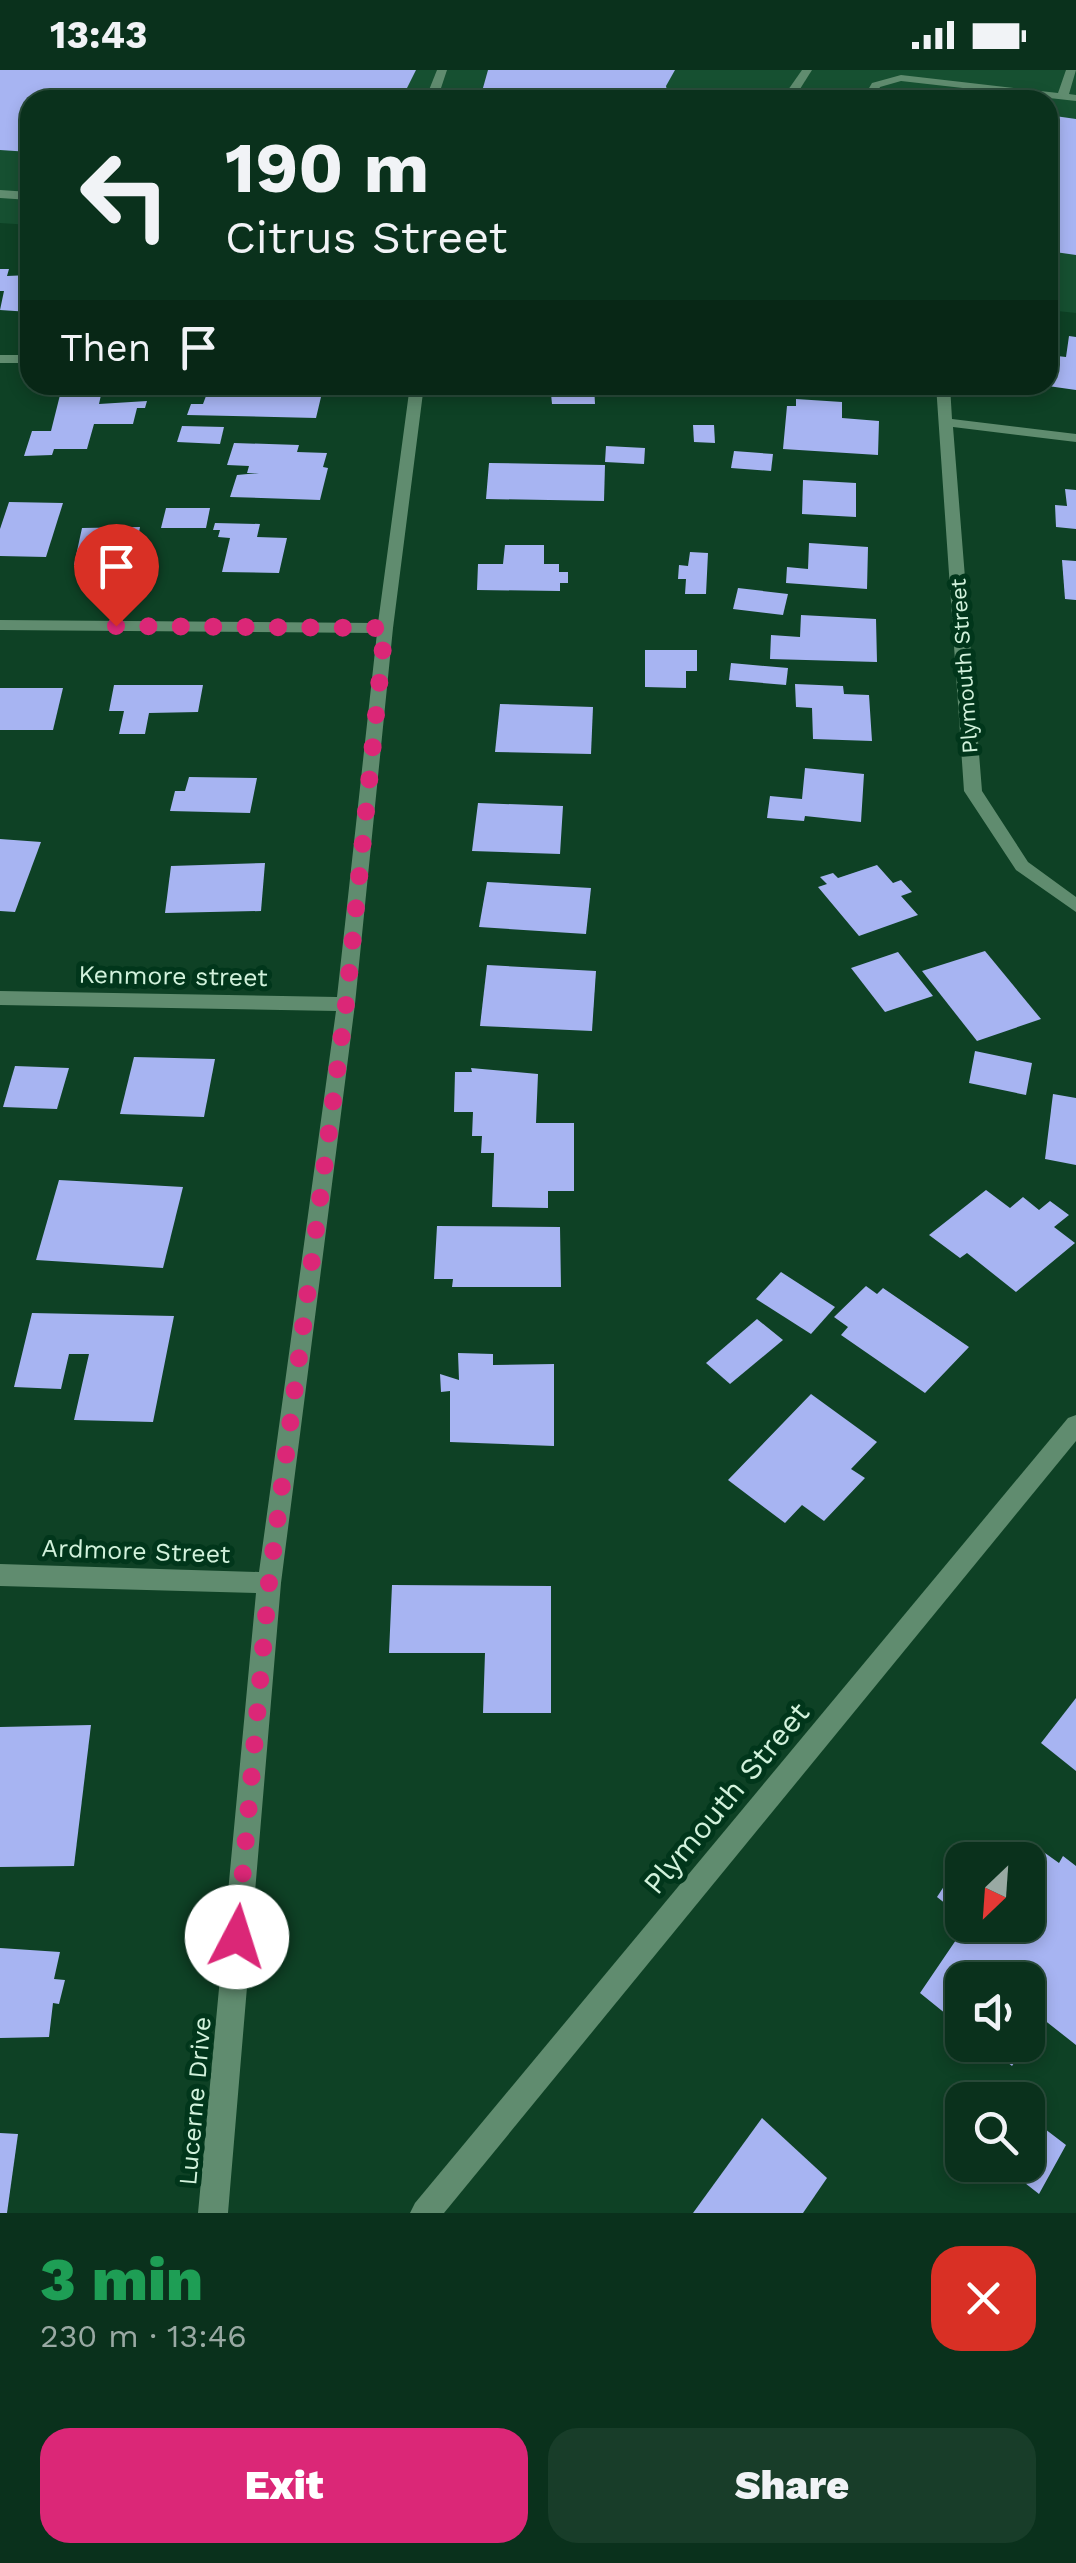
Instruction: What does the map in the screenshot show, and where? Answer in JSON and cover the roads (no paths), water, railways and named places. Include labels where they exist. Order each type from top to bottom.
[{"type":"street","points":[[1069,97],[1072,70]]},
{"type":"street","points":[[873,90],[876,85],[901,78],[1007,90]]},
{"type":"street","name":"Lucerne Drive","points":[[212,2213],[269,1583],[346,1004],[385,628],[416,395]]},
{"type":"street","name":"Plymouth Street","points":[[944,395],[973,791],[1022,866],[1076,906]]},
{"type":"street","points":[[945,422],[1076,438]]},
{"type":"street","points":[[0,624],[385,628]]},
{"type":"street","name":"Kenmore street","points":[[0,998],[346,1004]]},
{"type":"street","name":"Plymouth Street","points":[[425,2213],[1076,1425]]},
{"type":"street","name":"Ardmore Street","points":[[0,1574],[269,1583]]}]
